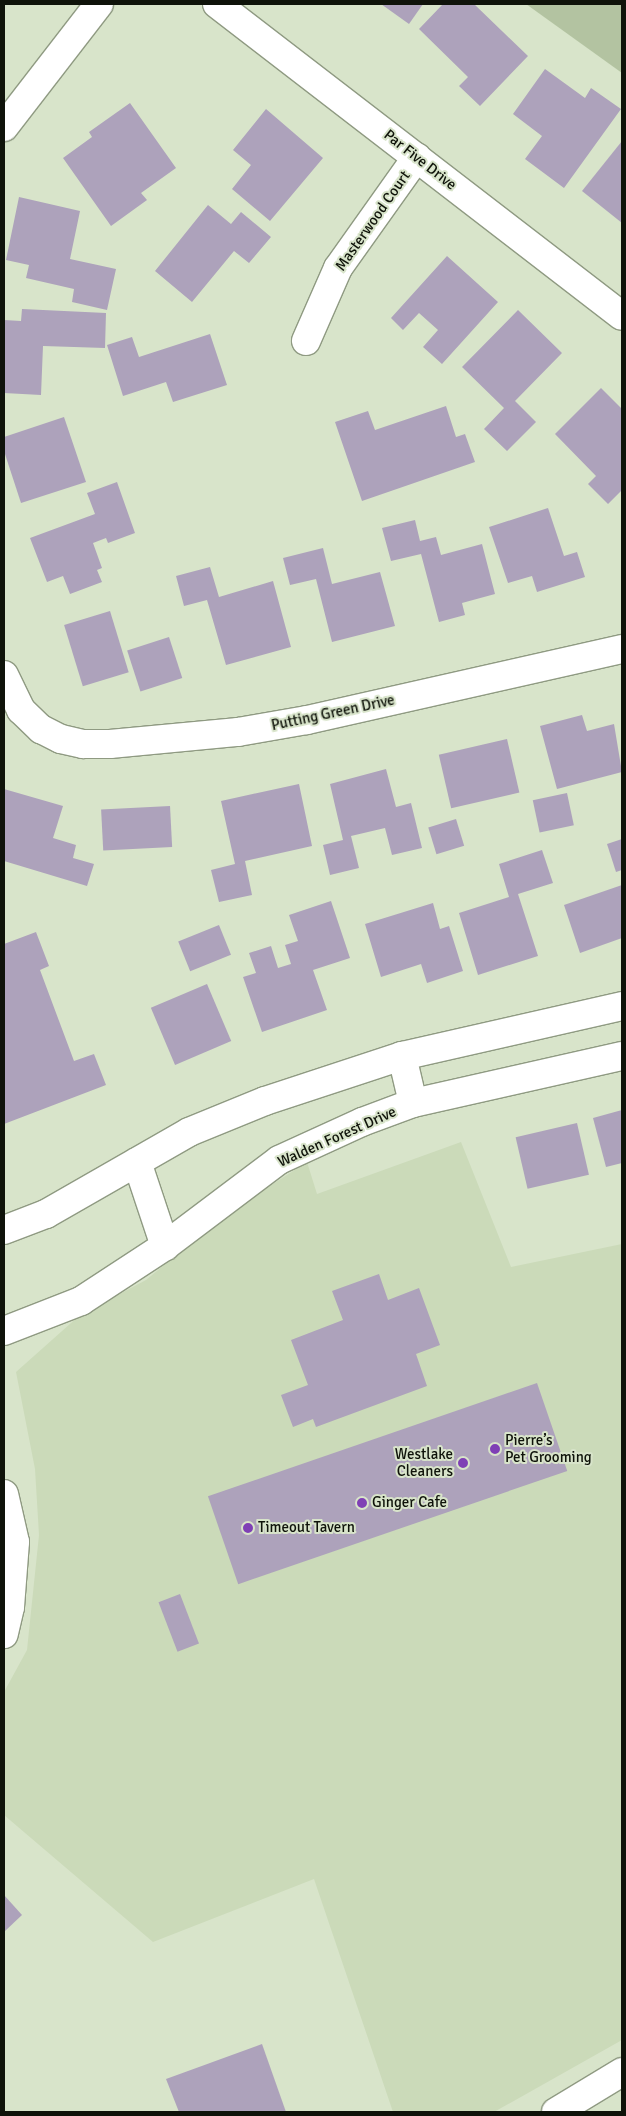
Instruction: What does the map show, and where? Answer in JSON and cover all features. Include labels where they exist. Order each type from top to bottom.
[{"type":"street","points":[[4,127],[99,4]]},
{"type":"street","name":"Par Five Drive","points":[[217,4],[622,316]]},
{"type":"street","name":"Masterwood Court","points":[[306,341],[338,268],[417,158]]},
{"type":"street","name":"Putting Green Drive","points":[[4,675],[21,710],[41,729],[61,739],[82,744],[238,732],[307,720],[622,649]]},
{"type":"street","points":[[4,1230],[46,1214],[190,1132],[265,1101],[402,1056],[622,1006]]},
{"type":"street","points":[[402,1056],[413,1103]]},
{"type":"street","name":"Walden Forest Drive","points":[[4,1330],[81,1301],[165,1246],[279,1160],[362,1122],[413,1103],[622,1056]]},
{"type":"street","points":[[137,1162],[165,1246]]},
{"type":"street","points":[[4,1494],[15,1542],[10,1607],[4,1634]]},
{"type":"street","points":[[556,2112],[622,2072]]},
{"type":"shaded area","points":[[526,4],[622,4],[622,73]]},
{"type":"shaded area","points":[[461,1142],[511,1267],[622,1244],[622,2040],[494,2112],[393,2112],[314,1879],[153,1942],[4,1815],[4,1692],[27,1650],[39,1535],[35,1469],[16,1372],[80,1315],[146,1280],[222,1217],[307,1162],[317,1194]]},
{"type":"building","points":[[381,4],[423,4],[409,24]]},
{"type":"building","points":[[443,4],[474,4],[528,56],[480,106],[459,86],[468,77],[419,29]]},
{"type":"building","points":[[545,69],[585,98],[591,88],[621,109],[564,188],[525,159],[542,136],[513,114]]},
{"type":"building","points":[[130,103],[176,168],[141,193],[147,200],[111,226],[63,158],[92,137],[89,132]]},
{"type":"building","points":[[266,109],[323,158],[270,221],[232,189],[251,165],[233,150]]},
{"type":"building","points":[[622,141],[622,223],[582,191]]},
{"type":"building","points":[[19,197],[80,211],[70,259],[116,269],[107,310],[72,302],[74,289],[26,278],[29,265],[6,260]]},
{"type":"building","points":[[208,205],[231,224],[241,212],[271,237],[249,263],[234,251],[192,302],[155,271]]},
{"type":"building","points":[[447,256],[498,302],[442,364],[423,347],[438,330],[419,313],[403,330],[391,318]]},
{"type":"building","points":[[22,309],[106,313],[105,348],[43,346],[41,395],[4,393],[4,320],[21,321]]},
{"type":"building","points":[[518,310],[562,353],[515,401],[536,422],[507,451],[484,429],[504,408],[462,367]]},
{"type":"building","points":[[210,334],[227,385],[173,402],[166,382],[123,396],[107,345],[132,337],[139,357]]},
{"type":"building","points":[[601,388],[622,409],[622,490],[608,504],[588,484],[596,476],[555,434]]},
{"type":"building","points":[[446,406],[456,437],[465,434],[475,462],[362,501],[335,422],[368,411],[375,430]]},
{"type":"building","points":[[64,417],[86,482],[21,503],[4,451],[4,437]]},
{"type":"building","points":[[117,482],[135,533],[108,543],[106,538],[93,543],[102,568],[97,570],[102,582],[70,594],[63,576],[47,582],[30,538],[95,514],[87,493]]},
{"type":"building","points":[[548,508],[564,556],[577,552],[585,577],[537,592],[532,576],[508,583],[489,527]]},
{"type":"building","points":[[415,520],[420,541],[436,537],[441,555],[482,544],[495,594],[462,603],[465,615],[439,622],[421,554],[391,561],[382,528]]},
{"type":"building","points":[[323,548],[332,584],[380,572],[395,626],[332,642],[316,579],[290,585],[283,558]]},
{"type":"building","points":[[210,567],[219,597],[273,581],[291,647],[226,665],[207,600],[184,606],[176,576]]},
{"type":"building","points":[[110,611],[129,672],[83,686],[64,625]]},
{"type":"building","points":[[169,637],[182,678],[140,691],[127,651]]},
{"type":"building","points":[[582,715],[587,731],[614,724],[622,772],[557,789],[540,726]]},
{"type":"building","points":[[507,739],[519,793],[451,808],[439,755]]},
{"type":"building","points":[[386,769],[396,807],[411,803],[422,848],[392,855],[385,828],[351,836],[359,868],[330,875],[323,845],[343,840],[330,784]]},
{"type":"building","points":[[299,784],[312,846],[245,861],[252,895],[219,902],[211,870],[235,864],[221,801]]},
{"type":"building","points":[[4,789],[63,806],[53,838],[76,845],[73,858],[94,864],[87,886],[4,861]]},
{"type":"building","points":[[567,793],[574,825],[540,833],[533,800]]},
{"type":"building","points":[[170,806],[172,847],[103,851],[101,810]]},
{"type":"building","points":[[456,819],[464,846],[436,854],[428,827]]},
{"type":"building","points":[[622,839],[622,870],[616,872],[607,844]]},
{"type":"building","points":[[542,850],[553,883],[518,894],[538,956],[478,975],[459,913],[509,897],[499,864]]},
{"type":"building","points":[[622,885],[622,938],[580,953],[564,905]]},
{"type":"building","points":[[331,901],[350,958],[313,970],[327,1010],[262,1032],[243,977],[256,973],[249,953],[271,946],[278,968],[291,964],[285,945],[298,941],[289,915]]},
{"type":"building","points":[[433,903],[440,929],[449,926],[463,971],[427,983],[421,964],[381,977],[365,924]]},
{"type":"building","points":[[219,925],[231,955],[190,971],[178,941]]},
{"type":"building","points":[[36,932],[49,966],[40,970],[74,1061],[94,1054],[106,1085],[4,1124],[4,944]]},
{"type":"building","points":[[207,984],[231,1041],[175,1065],[151,1008]]},
{"type":"building","points":[[622,1110],[622,1163],[606,1167],[593,1118]]},
{"type":"building","points":[[577,1123],[589,1175],[528,1189],[516,1137]]},
{"type":"building","points":[[379,1274],[388,1300],[419,1288],[440,1345],[416,1354],[427,1386],[316,1427],[313,1419],[293,1427],[281,1395],[308,1385],[291,1340],[343,1320],[332,1291]]},
{"type":"building","points":[[537,1383],[567,1471],[238,1584],[208,1496]]},
{"type":"building","points":[[180,1594],[199,1643],[178,1652],[159,1602]]},
{"type":"building","points":[[4,1895],[22,1915],[4,1932]]},
{"type":"building","points":[[262,2044],[286,2112],[179,2112],[166,2079]]},
{"type":"place","name":"Pierre’s Pet Grooming","points":[[495,1449]]},
{"type":"place","name":"Westlake Cleaners","points":[[463,1463]]},
{"type":"place","name":"Ginger Cafe","points":[[362,1503]]},
{"type":"place","name":"Timeout Tavern","points":[[248,1528]]}]
